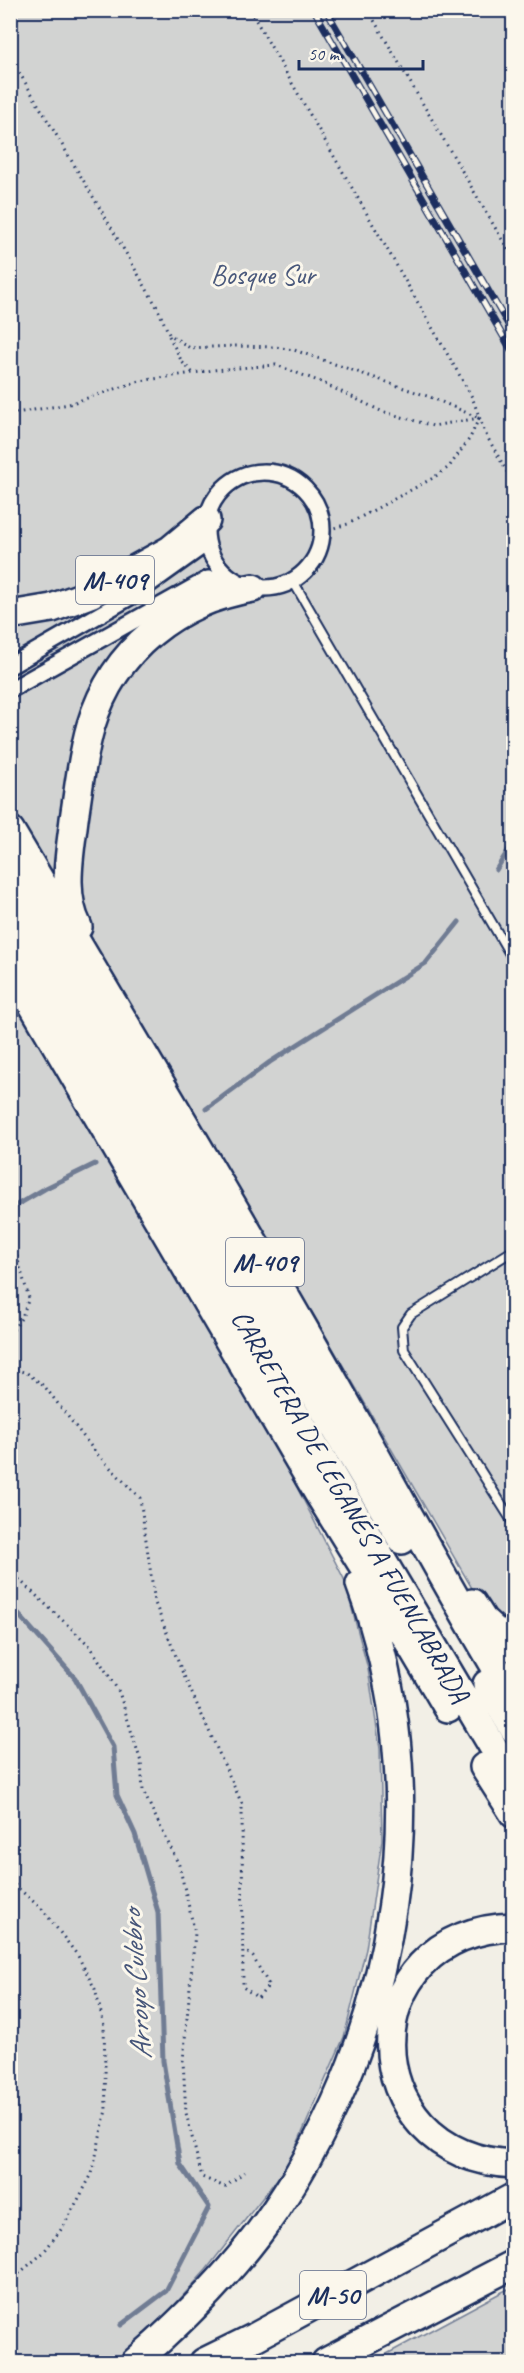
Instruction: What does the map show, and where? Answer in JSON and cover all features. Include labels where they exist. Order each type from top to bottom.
[{"type":"highway","name":"M-409","points":[[10,615],[52,608],[92,593],[207,531]]},
{"type":"highway","name":"M-409","points":[[230,1201],[76,923],[69,898],[68,869],[81,769],[92,723],[108,684],[133,650],[158,627],[206,599],[224,593],[242,583]]},
{"type":"highway","name":"M-409","points":[[10,830],[230,1201],[332,1378],[472,1630],[513,1698]]},
{"type":"highway","name":"CARRETERA DE LEGANÉS A FUENLABRADA","points":[[10,868],[310,1386],[513,1729]]},
{"type":"highway","name":"CARRETERA DE LEGANÉS A FUENLABRADA","points":[[10,917],[288,1402],[513,1782]]},
{"type":"highway","name":"M-409","points":[[12,970],[318,1493],[513,1814]]},
{"type":"highway","points":[[332,1378],[483,1620],[513,1648]]},
{"type":"highway","points":[[135,2362],[192,2311],[217,2283],[248,2247],[296,2179],[334,2106],[354,2058],[372,2009],[386,1948],[396,1877],[400,1822],[395,1736],[387,1678],[375,1624],[364,1594],[318,1493]]},
{"type":"highway","points":[[513,1927],[468,1934],[437,1950],[426,1960],[414,1973],[398,2002],[392,2019],[390,2049],[400,2093],[428,2132],[454,2150],[470,2157],[513,2163]]},
{"type":"highway","name":"M-50","points":[[204,2362],[255,2337],[513,2195]]},
{"type":"highway","name":"M-50","points":[[326,2362],[513,2264]]},
{"type":"street","points":[[10,666],[137,593],[207,531],[221,490],[242,475],[268,471],[289,477],[300,483],[316,502],[323,531],[316,557],[293,581],[271,588],[208,579],[10,690]]},
{"type":"street","points":[[207,531],[215,562],[242,583]]},
{"type":"lane","points":[[293,581],[513,962]]},
{"type":"lane","points":[[513,1250],[411,1314],[402,1327],[404,1350],[513,1524]]},
{"type":"path","points":[[250,10],[466,387],[485,433],[502,460],[513,484]]},
{"type":"path","points":[[368,10],[513,260]]},
{"type":"path","points":[[10,57],[157,307],[183,362],[193,373]]},
{"type":"path","points":[[168,334],[190,348],[256,346],[294,350],[430,397],[479,418]]},
{"type":"path","points":[[10,414],[69,404],[140,381],[276,365],[321,381],[381,411],[433,426],[479,418]]},
{"type":"path","points":[[323,531],[348,524],[449,467],[470,438],[479,418]]},
{"type":"path","points":[[10,1233],[29,1298],[22,1317],[10,1334]]},
{"type":"path","points":[[10,1368],[27,1373],[45,1387],[97,1454],[140,1498],[155,1603],[181,1669],[242,1804],[243,1987],[258,1998],[269,1985],[253,1957],[244,1950]]},
{"type":"path","points":[[10,1570],[90,1646],[119,1692],[141,1762],[143,1791],[179,1865],[195,1933],[183,2061],[186,2113],[194,2150],[202,2177],[225,2187],[244,2172]]},
{"type":"path","points":[[10,1881],[43,1910],[78,1956],[95,1989],[104,2025],[106,2110],[92,2174],[63,2227],[43,2253],[10,2281]]},
{"type":"green space","name":"Bosque Sur","points":[[11,11],[513,11],[513,1659],[312,1312],[226,1366],[285,1464],[344,1579],[368,1669],[380,1749],[382,1840],[366,1949],[344,2037],[288,2165],[206,2270],[152,2330],[113,2362],[11,2362]]},
{"type":"green space","points":[[513,2287],[513,2362],[372,2362],[502,2292]]},
{"type":"waterway","points":[[496,870],[514,841]]},
{"type":"waterway","points":[[206,1109],[270,1062],[426,963],[459,922]]},
{"type":"waterway","points":[[10,1209],[95,1164]]},
{"type":"waterway","name":"Arroyo Culebro","points":[[10,1605],[75,1678],[113,1747],[117,1795],[135,1834],[158,1912],[163,2061],[180,2164],[209,2207],[166,2291],[121,2325]]},
{"type":"railway","points":[[314,10],[514,355]]},
{"type":"railway","points":[[326,10],[514,335]]}]
